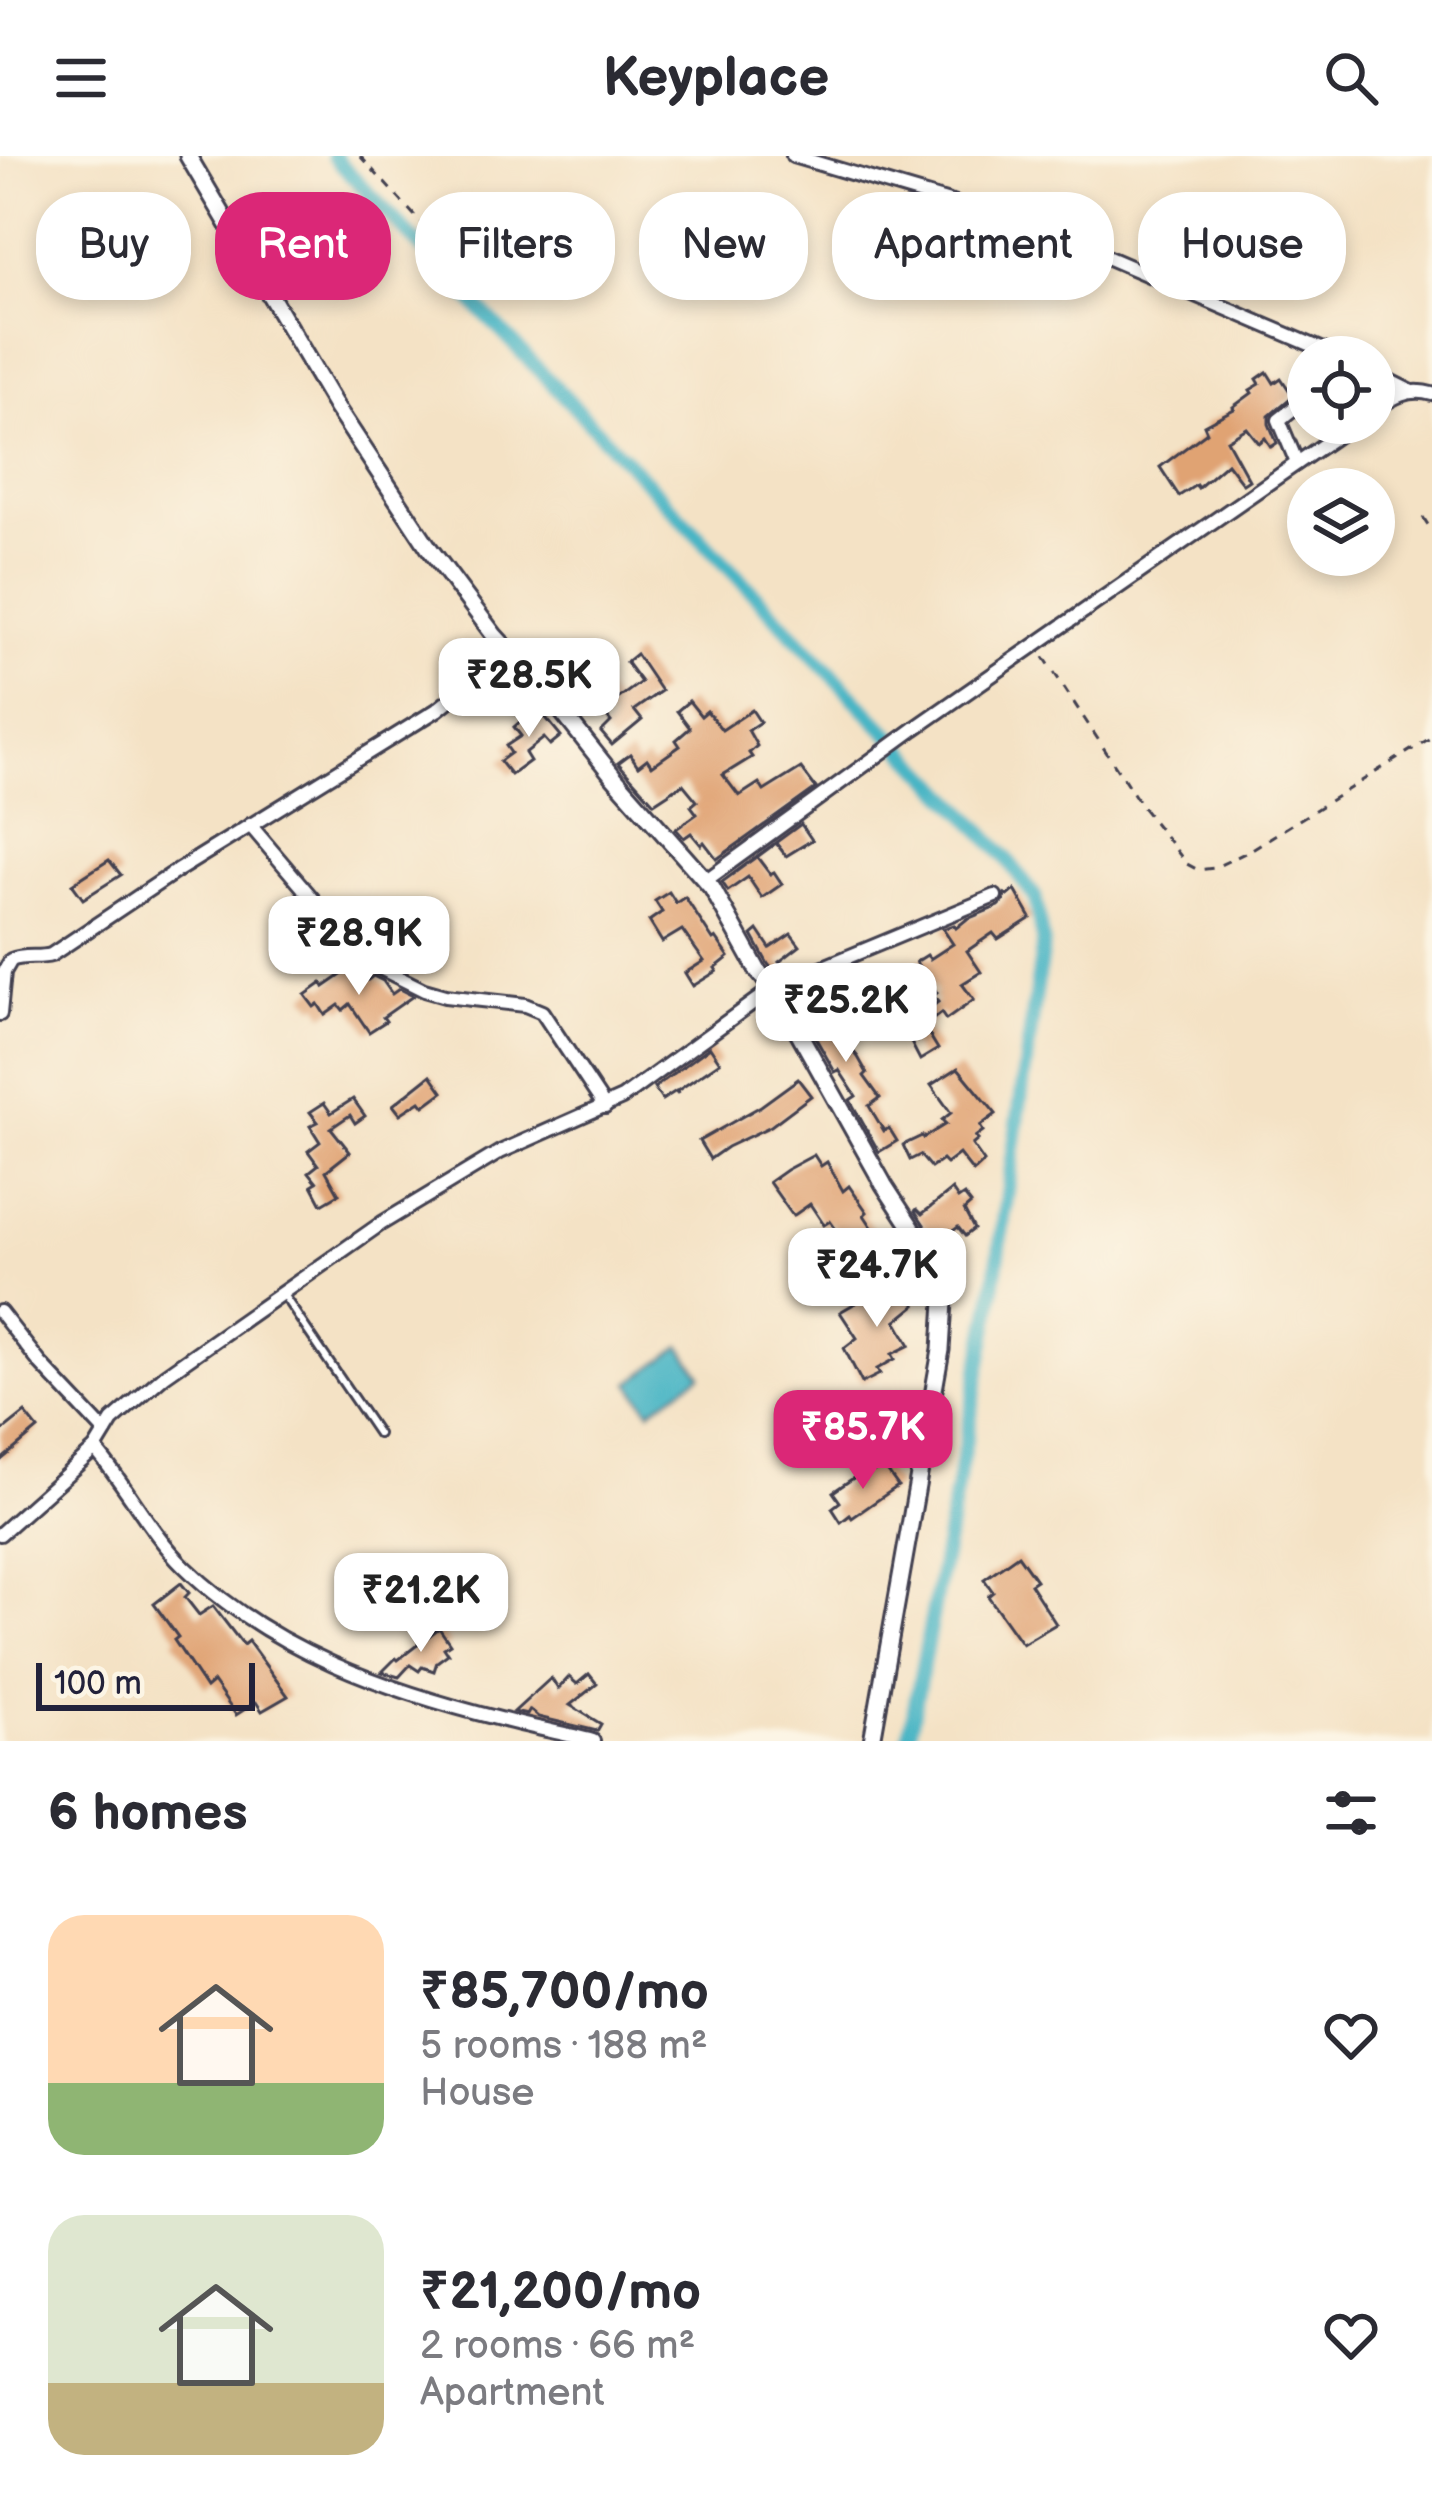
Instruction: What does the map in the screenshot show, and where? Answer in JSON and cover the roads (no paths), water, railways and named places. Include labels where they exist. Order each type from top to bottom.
[{"type":"street","points":[[188,156],[336,406],[429,548],[477,614],[727,912],[884,1185],[938,1268],[944,1291],[941,1350],[872,1741]]},
{"type":"street","points":[[793,156],[1041,229],[1291,336]]},
{"type":"street","points":[[1395,384],[1410,392]]},
{"type":"street","points":[[1395,396],[1432,394]]},
{"type":"street","points":[[1287,414],[1279,420],[1287,438]]},
{"type":"street","points":[[1290,444],[1298,463]]},
{"type":"street","points":[[704,880],[1325,444]]},
{"type":"street","points":[[0,1014],[8,962],[27,955],[52,955],[128,902],[437,710],[509,652]]},
{"type":"street","points":[[250,825],[328,917],[378,967],[445,996],[539,1009],[605,1107]]},
{"type":"street","points":[[0,1534],[94,1449],[120,1413],[165,1375],[400,1211],[482,1162],[605,1107],[773,988],[995,896]]},
{"type":"street","points":[[0,947],[8,962]]},
{"type":"street","points":[[0,1312],[105,1432]]},
{"type":"street","points":[[94,1449],[183,1564],[271,1634],[418,1697],[593,1741]]},
{"type":"lane","points":[[282,1292],[378,1434]]},
{"type":"water","points":[[681,1346],[701,1375],[650,1411],[630,1383]]},
{"type":"waterway","points":[[333,156],[965,813],[1035,897],[1043,943],[991,1309],[908,1741]]}]
